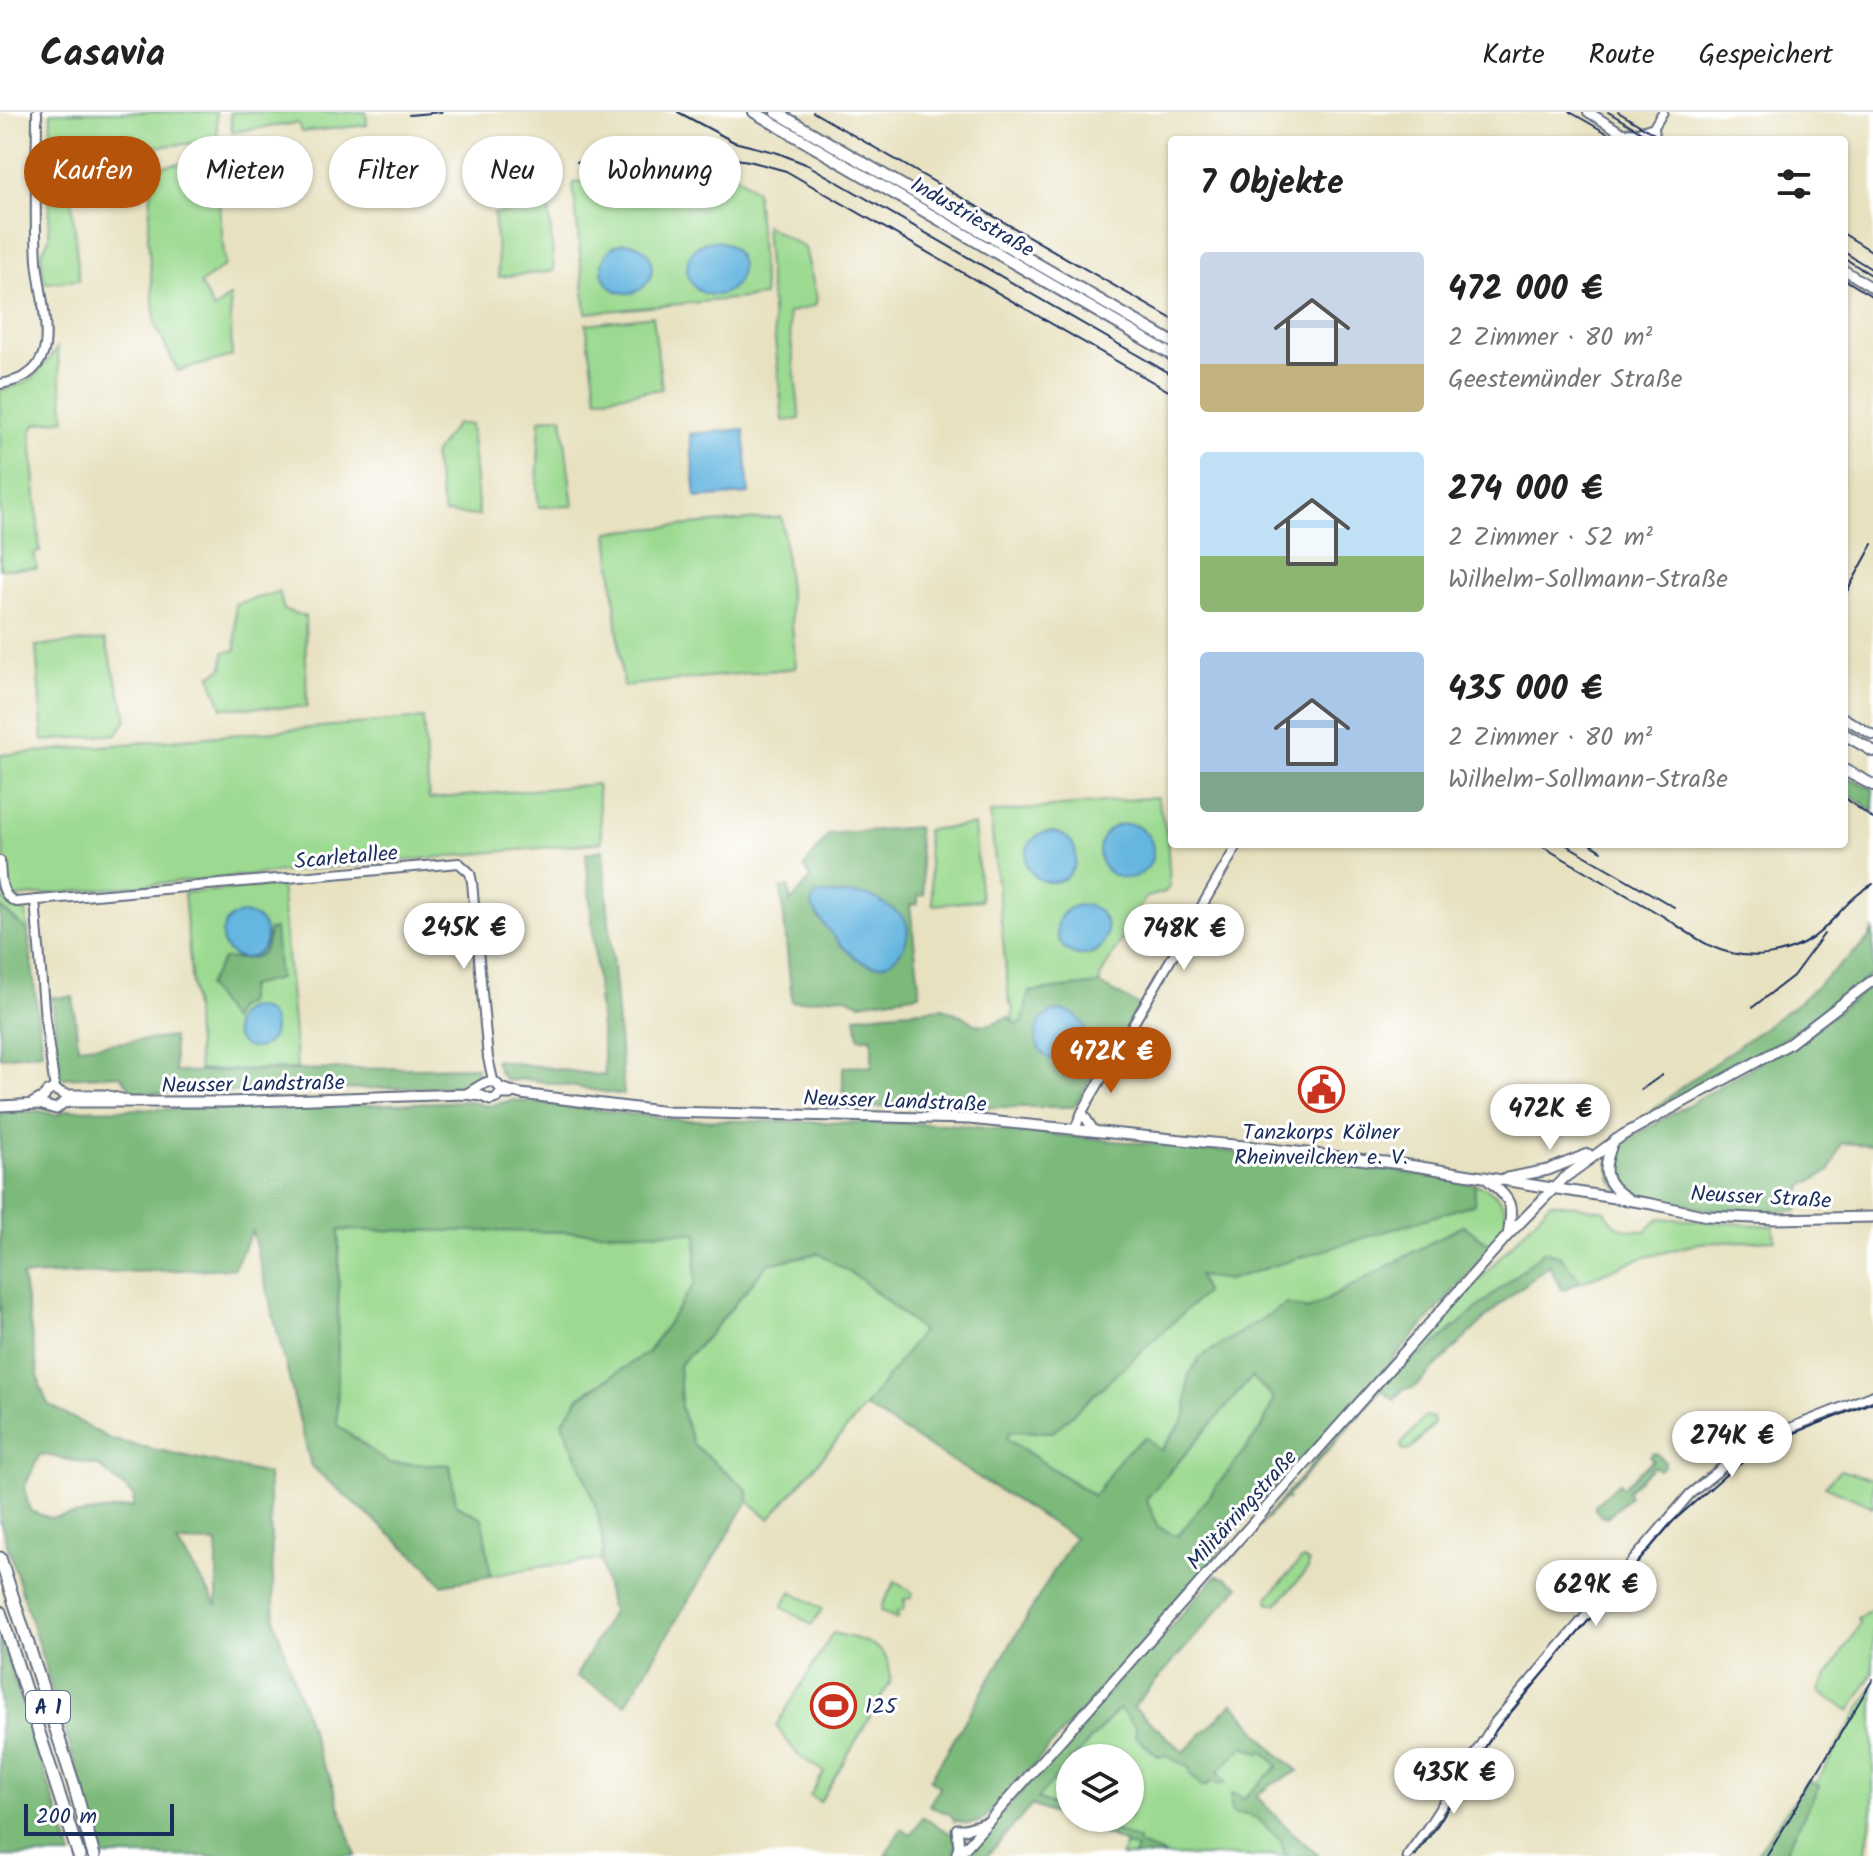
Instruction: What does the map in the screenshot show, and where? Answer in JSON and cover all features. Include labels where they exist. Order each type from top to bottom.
[{"type":"highway","name":"Industriestraße","points":[[754,112],[1168,353]]},
{"type":"highway","name":"Industriestraße","points":[[776,112],[1168,340]]},
{"type":"highway","points":[[1848,736],[1873,751]]},
{"type":"highway","points":[[1848,772],[1873,785]]},
{"type":"highway","name":"A 1","points":[[0,1558],[94,1856]]},
{"type":"highway","name":"A 1","points":[[0,1612],[79,1856]]},
{"type":"main road","points":[[1501,1179],[1548,1170],[1610,1143],[1789,1044],[1873,980]]},
{"type":"main road","name":"Neusser Landstraße","points":[[0,1106],[32,1103],[53,1096],[137,1103],[250,1102],[466,1094],[490,1088],[668,1112],[969,1119],[1362,1159],[1553,1188]]},
{"type":"main road","points":[[1610,1143],[1605,1171],[1614,1189],[1630,1201]]},
{"type":"main road","name":"Militärringstraße","points":[[957,1856],[1508,1235],[1553,1188],[1610,1143]]},
{"type":"main road","points":[[1484,1177],[1505,1195],[1510,1204],[1512,1217],[1508,1235]]},
{"type":"main road","name":"Neusser Straße","points":[[1553,1188],[1707,1216],[1776,1219],[1873,1217]]},
{"type":"main road","points":[[957,1856],[957,1829],[988,1822]]},
{"type":"street","points":[[0,384],[15,382],[29,374],[45,351],[37,250],[37,112]]},
{"type":"street","points":[[1588,112],[1628,136]]},
{"type":"street","points":[[1648,136],[1663,112]]},
{"type":"street","points":[[1623,133],[1654,127]]},
{"type":"street","points":[[1654,127],[1655,136]]},
{"type":"street","points":[[1848,272],[1873,288]]},
{"type":"street","points":[[1848,720],[1873,735]]},
{"type":"street","points":[[1075,1129],[1236,848]]},
{"type":"street","points":[[0,861],[6,897],[16,902],[35,900],[53,1096]]},
{"type":"street","name":"Scarletallee","points":[[35,900],[459,863],[470,873],[472,882],[490,1088]]},
{"type":"street","points":[[1063,1128],[1082,1112]]},
{"type":"street","points":[[1082,1112],[1094,1131]]},
{"type":"street","points":[[1407,1856],[1496,1721],[1690,1494],[1740,1453],[1770,1436],[1873,1395]]},
{"type":"green space","points":[[51,112],[216,112],[218,136],[177,136],[177,145],[161,146],[161,136],[51,136]]},
{"type":"green space","points":[[230,112],[366,112],[367,125],[301,132],[298,123],[232,132]]},
{"type":"green space","points":[[177,164],[177,208],[220,208],[225,265],[200,284],[214,310],[230,296],[232,356],[178,371],[155,325],[148,237],[150,208],[161,208],[161,166]]},
{"type":"green space","points":[[741,179],[756,191],[764,296],[586,313],[573,183],[579,182],[579,208],[741,208]]},
{"type":"green space","points":[[49,208],[73,208],[79,280],[45,283],[41,254],[49,238]]},
{"type":"green space","points":[[549,208],[554,271],[499,277],[494,214]]},
{"type":"green space","points":[[765,225],[805,248],[817,299],[815,306],[788,313],[800,419],[783,421]]},
{"type":"green space","points":[[653,316],[662,389],[597,398],[586,324]]},
{"type":"green space","points":[[57,348],[65,419],[36,424],[31,432],[40,552],[34,553],[37,568],[0,569],[0,390],[28,381]]},
{"type":"green space","points":[[562,416],[573,506],[539,507],[540,419]]},
{"type":"green space","points":[[456,424],[471,424],[479,516],[444,513],[433,455]]},
{"type":"green space","points":[[782,517],[796,668],[623,686],[608,532]]},
{"type":"green space","points":[[279,592],[284,610],[305,616],[307,707],[222,708],[210,676],[223,668],[224,652],[236,650],[235,604]]},
{"type":"green space","points":[[105,640],[127,718],[117,734],[43,741],[36,646]]},
{"type":"green space","points":[[423,718],[429,799],[597,784],[602,842],[16,897],[8,891],[0,813],[0,755]]},
{"type":"green space","points":[[1848,777],[1873,789],[1873,811],[1848,793]]},
{"type":"green space","points":[[1157,797],[1167,834],[1170,886],[1165,892],[1145,898],[1100,977],[1100,984],[1029,992],[1022,1023],[1012,1022],[1013,1008],[1009,1001],[990,813]]},
{"type":"green space","points":[[974,825],[981,900],[933,905],[926,830]]},
{"type":"green space","points":[[917,827],[924,895],[918,896],[918,904],[910,905],[920,994],[860,1003],[842,996],[792,1002],[781,888],[789,887],[790,903],[811,878],[804,867],[829,834]],"holes":[[[817,916],[905,920],[908,930],[903,946],[830,931]]]},
{"type":"green space","points":[[603,850],[624,1095],[526,1079],[507,1081],[500,1074],[495,1060],[605,1076],[586,853]]},
{"type":"green space","points":[[281,885],[297,1069],[199,1070],[184,893]],"holes":[[[241,915],[254,917],[228,951],[222,939],[229,920]],[[268,947],[249,986],[246,1003],[236,1009],[237,958],[258,956]],[[246,1011],[262,1011],[273,1026],[237,1039],[235,1025],[238,1017]]]},
{"type":"green space","points":[[0,893],[7,903],[26,911],[28,931],[0,907]]},
{"type":"green space","points":[[0,907],[28,931],[42,1052],[0,1057]]},
{"type":"green space","points":[[275,929],[279,979],[249,986],[246,1003],[236,1009],[231,1021],[207,986],[223,959],[255,957],[264,949],[269,930]]},
{"type":"green space","points":[[1873,931],[1873,973],[1819,1015],[1762,1052],[1643,1118],[1799,1002],[1866,942]]},
{"type":"green space","points":[[1100,984],[1139,1006],[1074,1107],[853,1107],[843,1092],[843,1067],[872,1066],[872,1038],[859,1038],[856,1016],[943,1008],[975,1024],[988,1025],[1008,1017],[1017,1024],[1022,1023],[1029,992]],"holes":[[[1057,1011],[1074,1015],[1081,1023],[1086,1040],[1042,1019]]]},
{"type":"green space","points":[[1873,984],[1873,1145],[1841,1143],[1830,1171],[1803,1186],[1797,1211],[1704,1209],[1620,1190],[1611,1179],[1609,1162],[1616,1148],[1624,1142],[1806,1036]]},
{"type":"green space","points":[[52,997],[73,997],[78,1047],[173,1037],[175,1072],[477,1067],[477,1078],[466,1086],[135,1094],[120,1075],[60,1078]]},
{"type":"green space","points":[[513,1100],[681,1120],[946,1124],[1191,1147],[1475,1184],[1474,1204],[1228,1280],[1199,1276],[1205,1293],[1053,1432],[1010,1431],[1007,1439],[1094,1496],[1123,1455],[1145,1437],[1161,1451],[1186,1416],[1188,1377],[1199,1358],[1286,1304],[1308,1310],[1463,1225],[1493,1247],[1296,1468],[1255,1508],[1194,1583],[1031,1768],[985,1818],[970,1824],[955,1822],[951,1815],[929,1805],[940,1787],[930,1780],[1074,1537],[865,1407],[922,1331],[862,1280],[818,1253],[768,1264],[709,1335],[679,1365],[681,1408],[693,1444],[748,1491],[748,1501],[626,1704],[576,1676],[613,1610],[601,1560],[604,1548],[597,1510],[562,1423],[579,1398],[648,1352],[695,1283],[697,1233],[339,1230],[337,1425],[388,1463],[450,1465],[456,1505],[482,1518],[491,1576],[442,1585],[426,1565],[311,1466],[252,1231],[234,1268],[22,1276],[40,1386],[48,1404],[112,1440],[268,1474],[275,1622],[356,1856],[104,1856],[0,1521],[0,1113],[40,1111],[56,1115],[68,1110],[266,1109],[468,1101],[488,1106]],"holes":[[[1252,1377],[1274,1399],[1262,1428],[1178,1536],[1158,1527],[1146,1499]],[[40,1454],[99,1466],[134,1496],[133,1507],[50,1518],[30,1511],[24,1488]],[[177,1542],[217,1543],[217,1605]]]},
{"type":"green space","points":[[1475,1184],[1499,1198],[1507,1218],[1505,1228],[1493,1247],[1463,1225],[1188,1377],[1186,1416],[1160,1451],[1144,1438],[1123,1455],[1095,1496],[1006,1438],[1010,1431],[1053,1432],[1204,1293],[1199,1276],[1474,1204]]},
{"type":"green space","points":[[1551,1202],[1606,1211],[1612,1222],[1627,1229],[1646,1231],[1659,1218],[1773,1226],[1775,1240],[1700,1243],[1635,1260],[1562,1290],[1549,1265],[1432,1359],[1412,1353]]},
{"type":"green space","points":[[339,1230],[697,1232],[696,1283],[648,1352],[579,1397],[562,1423],[597,1510],[604,1548],[601,1560],[491,1576],[482,1518],[456,1505],[450,1465],[388,1463],[337,1425]]},
{"type":"green space","points":[[1544,1251],[1561,1256],[1580,1281],[1562,1290],[1549,1265],[1498,1306],[1414,1388],[1403,1389],[1394,1400],[1382,1390],[1288,1495],[1288,1500],[1284,1499],[1226,1564],[1405,1357],[1412,1353],[1421,1356]]},
{"type":"green space","points":[[818,1253],[862,1280],[923,1331],[865,1407],[770,1519],[748,1501],[748,1491],[693,1444],[681,1408],[679,1365],[709,1335],[768,1264]]},
{"type":"green space","points":[[1252,1376],[1274,1399],[1262,1428],[1177,1537],[1158,1527],[1145,1499]]},
{"type":"green space","points":[[1425,1416],[1433,1418],[1434,1424],[1410,1450],[1403,1451],[1401,1445]]},
{"type":"green space","points":[[1653,1453],[1665,1462],[1664,1466],[1659,1470],[1654,1466],[1627,1491],[1630,1496],[1607,1518],[1601,1516],[1595,1505],[1619,1483],[1623,1487],[1653,1460],[1650,1456]]},
{"type":"green space","points":[[1840,1470],[1873,1479],[1873,1507],[1825,1486]]},
{"type":"green space","points":[[1304,1559],[1309,1563],[1308,1569],[1277,1604],[1270,1604],[1269,1596]]},
{"type":"green space","points":[[1216,1576],[1227,1578],[1239,1587],[1133,1707],[1184,1752],[1233,1703],[1273,1750],[1298,1771],[1256,1796],[1319,1856],[1285,1856],[1281,1841],[1258,1819],[1231,1811],[1231,1794],[1243,1799],[1278,1766],[1263,1751],[1260,1753],[1244,1746],[1217,1773],[1226,1783],[1219,1785],[1212,1781],[1202,1786],[1189,1773],[1190,1768],[1165,1755],[1159,1757],[1135,1736],[1136,1727],[1119,1709],[1087,1744],[1064,1744],[1144,1653],[1152,1648]]},
{"type":"green space","points":[[895,1582],[913,1593],[910,1598],[904,1599],[905,1606],[902,1611],[897,1611],[897,1619],[881,1611]]},
{"type":"green space","points":[[792,1591],[822,1609],[812,1625],[782,1607]]},
{"type":"green space","points":[[1873,1608],[1873,1673],[1850,1711],[1818,1691],[1860,1624],[1858,1618]]},
{"type":"green space","name":"125","points":[[833,1633],[866,1642],[882,1652],[890,1670],[890,1683],[820,1802],[810,1796],[824,1772],[798,1755],[776,1726]]},
{"type":"green space","points":[[0,1637],[72,1856],[0,1856]]},
{"type":"green space","points":[[1873,1687],[1873,1806],[1865,1856],[1783,1856],[1819,1786],[1815,1784]]},
{"type":"green space","points":[[1126,1701],[1184,1752],[1233,1703],[1273,1750],[1298,1771],[1256,1796],[1319,1856],[1121,1856],[1126,1843],[1099,1832],[1144,1832],[1144,1744],[1087,1744]]},
{"type":"green space","points":[[1056,1753],[1056,1778],[1037,1799],[1056,1806],[1056,1815],[1032,1805],[987,1856],[965,1856]]},
{"type":"green space","points":[[1056,1778],[1056,1815],[1032,1805]]},
{"type":"green space","points":[[1808,1780],[1819,1786],[1783,1856],[1755,1856]]},
{"type":"green space","points":[[922,1817],[958,1841],[953,1856],[885,1856],[901,1829],[911,1835]]},
{"type":"green space","points":[[1099,1832],[1118,1832],[1166,1856],[1134,1856],[1137,1849]]},
{"type":"water","points":[[714,241],[733,249],[741,268],[733,287],[714,295],[695,287],[687,268],[695,249]]},
{"type":"water","points":[[627,243],[644,251],[652,268],[644,285],[627,293],[610,285],[602,268],[610,251]]},
{"type":"water","points":[[744,429],[749,494],[696,498],[690,434]]},
{"type":"water","points":[[1126,824],[1145,832],[1153,851],[1145,870],[1126,878],[1107,870],[1099,851],[1107,832]]},
{"type":"water","points":[[1051,832],[1069,839],[1076,857],[1069,875],[1051,882],[1033,875],[1026,857],[1033,839]]},
{"type":"water","points":[[814,896],[869,896],[896,911],[908,928],[899,953],[892,960],[875,966],[849,953],[811,905]]},
{"type":"water","points":[[1082,905],[1100,912],[1107,930],[1100,948],[1082,955],[1064,948],[1057,930],[1064,912]]},
{"type":"water","points":[[244,914],[259,921],[266,936],[259,951],[244,958],[229,951],[222,936],[229,921]]},
{"type":"water","points":[[254,1008],[268,1014],[274,1028],[268,1042],[254,1048],[240,1042],[234,1028],[240,1014]]},
{"type":"water","points":[[1061,1011],[1079,1018],[1086,1036],[1079,1054],[1061,1061],[1043,1054],[1036,1036],[1043,1018]]},
{"type":"tram line","points":[[1618,112],[1657,136]]},
{"type":"tram line","points":[[1848,254],[1873,270]]},
{"type":"tram line","points":[[1415,1856],[1496,1730],[1671,1523],[1729,1472],[1757,1452],[1792,1434],[1873,1402]]},
{"type":"railway","points":[[409,115],[442,112]]},
{"type":"railway","points":[[678,112],[734,142],[778,153],[808,165],[1168,373]]},
{"type":"railway","points":[[813,112],[1168,317]]},
{"type":"railway","points":[[1570,112],[1612,136]]},
{"type":"railway","points":[[1608,112],[1648,136]]},
{"type":"railway","points":[[577,162],[708,155],[786,171],[1168,391]]},
{"type":"railway","points":[[1848,236],[1873,252]]},
{"type":"railway","points":[[1848,260],[1873,276]]},
{"type":"railway","points":[[1848,281],[1873,297]]},
{"type":"railway","points":[[1848,590],[1873,544]]},
{"type":"railway","points":[[1848,800],[1873,819]]},
{"type":"railway","points":[[1545,848],[1703,942],[1721,950],[1749,956],[1768,955],[1803,944],[1873,884]]},
{"type":"railway","points":[[1572,848],[1674,907]]},
{"type":"railway","points":[[1597,848],[1602,851]]},
{"type":"railway","points":[[1753,1007],[1793,976],[1824,934]]},
{"type":"railway","points":[[1641,1090],[1662,1075]]},
{"type":"railway","points":[[1767,1856],[1873,1679]]},
{"type":"place","name":"Tanzkorps Kölner Rheinveilchen e. V.","points":[[1321,1090]]},
{"type":"place","name":"125","points":[[834,1705]]}]
